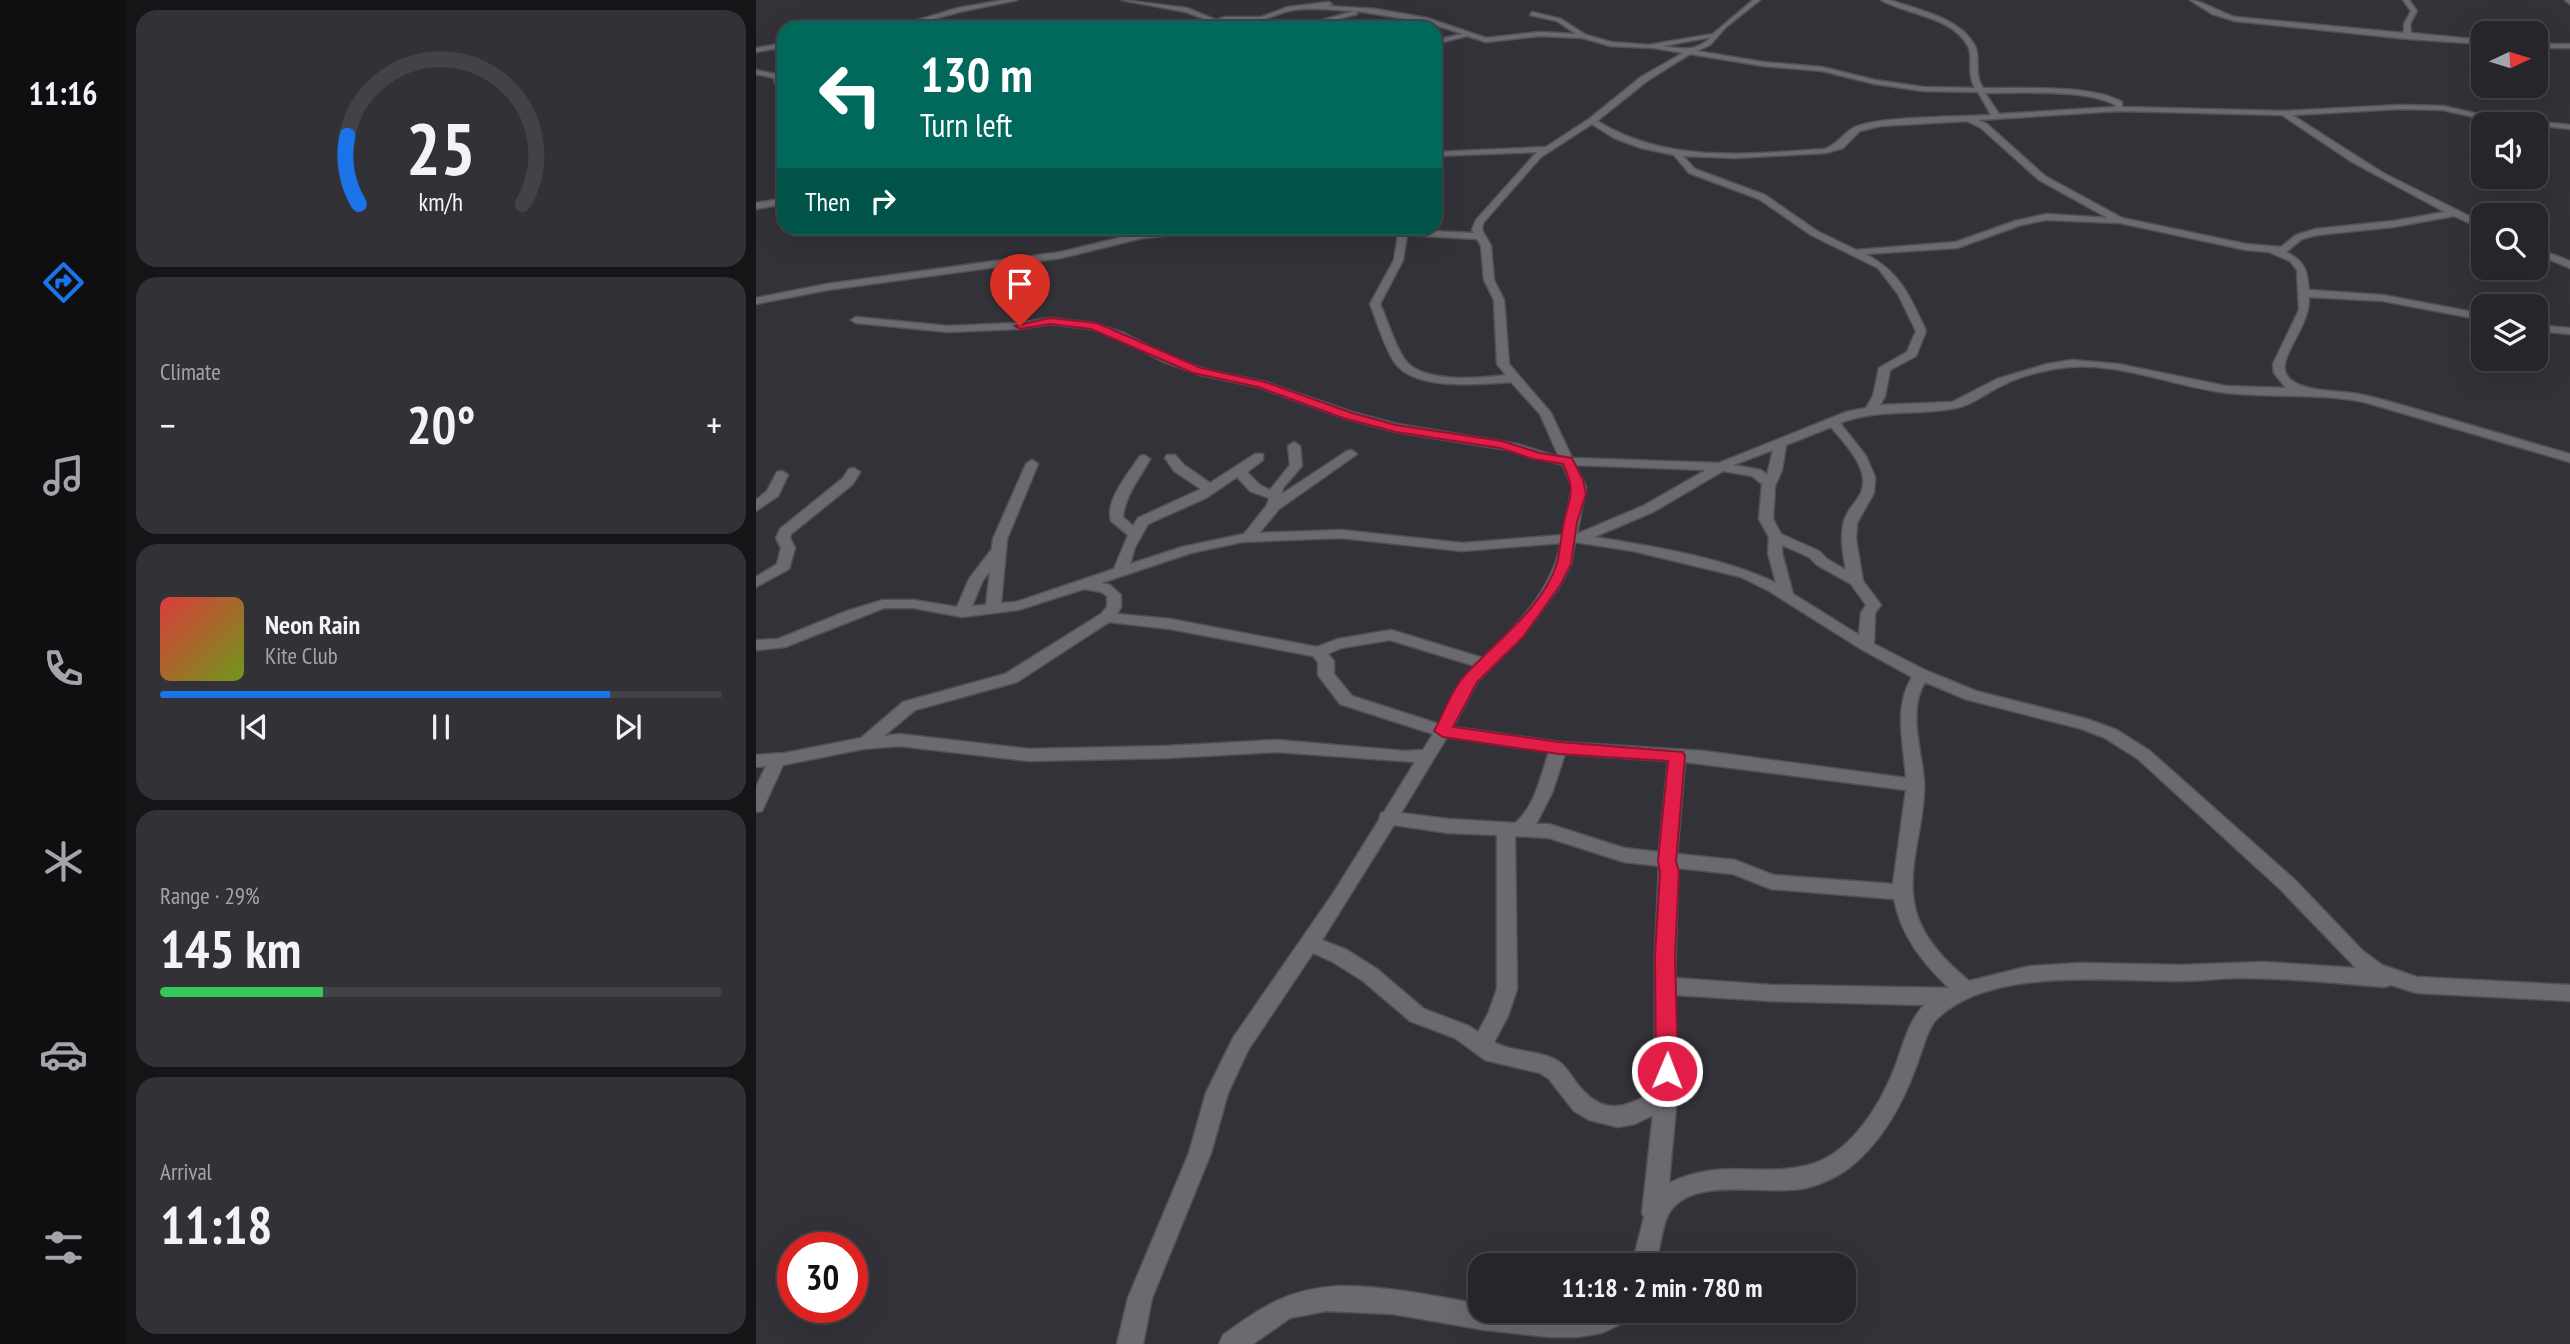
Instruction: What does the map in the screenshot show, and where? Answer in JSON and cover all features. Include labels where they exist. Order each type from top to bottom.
[{"type":"street","points":[[919,21],[958,10],[1014,0]]},
{"type":"street","points":[[1125,0],[1186,10],[1213,20],[1262,19],[1292,8],[1318,7],[1363,10],[1430,21]]},
{"type":"street","points":[[1318,7],[1345,0]]},
{"type":"street","points":[[1130,1344],[1140,1298],[1200,1153],[1217,1093],[1240,1044],[1311,944],[1443,731],[1470,679],[1518,634],[1554,584],[1573,539],[1579,487],[1545,413],[1503,364],[1499,300],[1489,280],[1488,253],[1477,230],[1484,214],[1546,149],[1592,121],[1644,79],[1688,52],[1708,44],[1715,34],[1757,0]]},
{"type":"street","points":[[1884,0],[1949,24],[1966,37],[1973,49],[1972,71],[1980,91],[1996,116]]},
{"type":"street","points":[[2193,0],[2214,13],[2232,19],[2471,41]]},
{"type":"street","points":[[2406,0],[2414,11],[2407,24],[2408,37]]},
{"type":"street","points":[[1323,21],[1363,10]]},
{"type":"street","points":[[1532,14],[1559,20],[1584,36]]},
{"type":"street","points":[[1239,20],[1244,21]]},
{"type":"street","points":[[1442,26],[1489,40],[1540,34],[1584,36],[1610,44],[1657,47],[1773,65],[1822,69],[1875,82],[1923,89],[2084,94],[2114,100],[2119,104],[2118,109]]},
{"type":"street","points":[[1657,47],[1715,34]]},
{"type":"street","points":[[1442,41],[1470,36]]},
{"type":"street","points":[[756,50],[777,46]]},
{"type":"street","points":[[2548,46],[2570,46]]},
{"type":"street","points":[[756,72],[777,77]]},
{"type":"street","points":[[1592,121],[1631,144],[1677,155],[1826,151],[1838,147],[1853,131],[1867,126],[2118,109],[2284,113],[2377,107],[2433,108],[2487,118],[2570,127]]},
{"type":"street","points":[[2284,113],[2331,147],[2471,220]]},
{"type":"street","points":[[1964,118],[1984,126],[2049,184],[2119,220]]},
{"type":"street","points":[[1442,154],[1546,149]]},
{"type":"street","points":[[1677,155],[1692,170],[1762,197],[1814,233],[1881,266],[1893,278],[1921,328],[1912,354],[1885,368],[1879,396],[1871,410]]},
{"type":"street","points":[[756,206],[777,202]]},
{"type":"street","points":[[1856,252],[1957,245],[2018,223],[2046,217],[2119,220],[2236,245],[2273,250],[2287,248],[2299,237],[2316,232],[2455,213]]},
{"type":"street","points":[[1442,234],[1478,236]]},
{"type":"street","points":[[756,301],[815,288],[1061,255],[1126,235]]},
{"type":"street","points":[[1403,235],[1399,259],[1375,304],[1401,362],[1434,378],[1454,382],[1515,378]]},
{"type":"street","points":[[2273,250],[2300,265],[2303,315],[2283,350],[2279,373],[2284,382],[2298,391]]},
{"type":"street","points":[[2548,256],[2570,265]]},
{"type":"street","points":[[2302,293],[2384,298],[2471,315]]},
{"type":"street","points":[[856,320],[948,329],[1020,326],[1050,321],[1093,326],[1197,371],[1261,384],[1348,415],[1396,428],[1507,446],[1538,457],[1567,461],[1719,467],[1756,473],[1769,483]]},
{"type":"street","points":[[2548,329],[2570,331]]},
{"type":"street","points":[[1573,539],[1648,509],[1719,467],[1833,422],[1871,410],[1954,405],[2001,381],[2051,366],[2072,363],[2119,367],[2216,388],[2336,393],[2399,406],[2570,458]]},
{"type":"street","points":[[1833,422],[1854,449],[1869,476],[1867,500],[1854,514],[1851,526],[1856,581]]},
{"type":"street","points":[[1780,445],[1776,470],[1769,483],[1766,519],[1776,537],[1775,553],[1783,591],[1787,597]]},
{"type":"street","points":[[1248,537],[1274,501],[1283,478],[1296,466],[1294,446]]},
{"type":"street","points":[[1274,501],[1352,454]]},
{"type":"street","points":[[1120,573],[1135,534],[1147,518],[1210,489],[1259,457]]},
{"type":"street","points":[[1171,458],[1179,468],[1210,489]]},
{"type":"street","points":[[1135,534],[1116,518],[1116,512],[1144,459]]},
{"type":"street","points":[[993,610],[998,551],[1004,529],[1032,464]]},
{"type":"street","points":[[1241,469],[1241,473],[1255,488],[1274,501]]},
{"type":"street","points":[[756,583],[785,566],[788,548],[783,538],[785,532],[848,481],[854,472]]},
{"type":"street","points":[[756,507],[773,493],[782,475]]},
{"type":"street","points":[[756,660],[780,643],[883,604],[914,604],[962,612],[993,610],[1035,602],[1187,550],[1248,537],[1341,534],[1462,547],[1573,539],[1633,547],[1733,570],[1757,579],[1920,675],[1994,702],[2102,730],[2133,746],[2287,884],[2356,957],[2375,971],[2417,985],[2570,993]]},
{"type":"street","points":[[1776,537],[1814,554],[1822,562],[1856,581],[1874,605],[1868,613],[1867,646]]},
{"type":"street","points":[[962,612],[976,579],[998,551]]},
{"type":"street","points":[[863,743],[916,703],[1011,678],[1106,617],[1114,607],[1115,595],[1105,588],[1084,585]]},
{"type":"street","points":[[1106,617],[1170,624],[1318,652],[1338,644],[1391,635],[1487,664]]},
{"type":"street","points":[[756,645],[780,643]]},
{"type":"street","points":[[1318,652],[1326,661],[1326,675],[1346,700],[1443,731],[1559,748],[1704,757],[1915,785]]},
{"type":"street","points":[[1920,675],[1913,684],[1909,699],[1915,785],[1901,892],[1906,914],[1918,937],[1959,994]]},
{"type":"street","points":[[756,761],[777,760],[863,743],[899,740],[1029,755],[1277,746],[1405,757],[1427,756]]},
{"type":"street","points":[[1513,828],[1530,821],[1559,748]]},
{"type":"street","points":[[1647,1253],[1653,1222],[1667,1097],[1666,917],[1670,872],[1667,861],[1677,756]]},
{"type":"street","points":[[756,806],[777,760]]},
{"type":"street","points":[[1387,818],[1448,826],[1513,828],[1564,834],[1599,849],[1623,855],[1735,867],[1771,882],[1901,892]]},
{"type":"street","points":[[1482,1045],[1498,1016],[1507,989],[1513,828]]},
{"type":"street","points":[[1311,944],[1340,956],[1370,975],[1417,1015],[1462,1032],[1493,1053],[1545,1065],[1557,1072],[1582,1104],[1597,1113],[1618,1117],[1635,1114],[1667,1097]]},
{"type":"street","points":[[1653,1222],[1664,1201],[1686,1186],[1728,1179],[1795,1177],[1821,1173],[1846,1159],[1873,1128],[1889,1104],[1927,1015],[1959,994],[2014,975],[2108,969],[2182,973],[2244,970],[2397,980]]},
{"type":"street","points":[[1666,986],[1794,994],[1959,994]]},
{"type":"street","points":[[1232,1344],[1279,1311],[1298,1303],[1317,1300],[1360,1298],[1468,1313]]},
{"type":"street","points":[[1539,1323],[1583,1323]]},
{"type":"route","points":[[1020,326],[1050,321],[1093,326],[1120,335],[1143,349],[1197,371],[1261,384],[1348,415],[1396,428],[1502,445],[1538,457],[1567,461],[1577,480],[1579,494],[1564,564],[1554,584],[1518,634],[1470,679],[1443,731],[1559,748],[1677,756],[1667,861],[1670,872],[1665,955],[1667,1071]]}]
